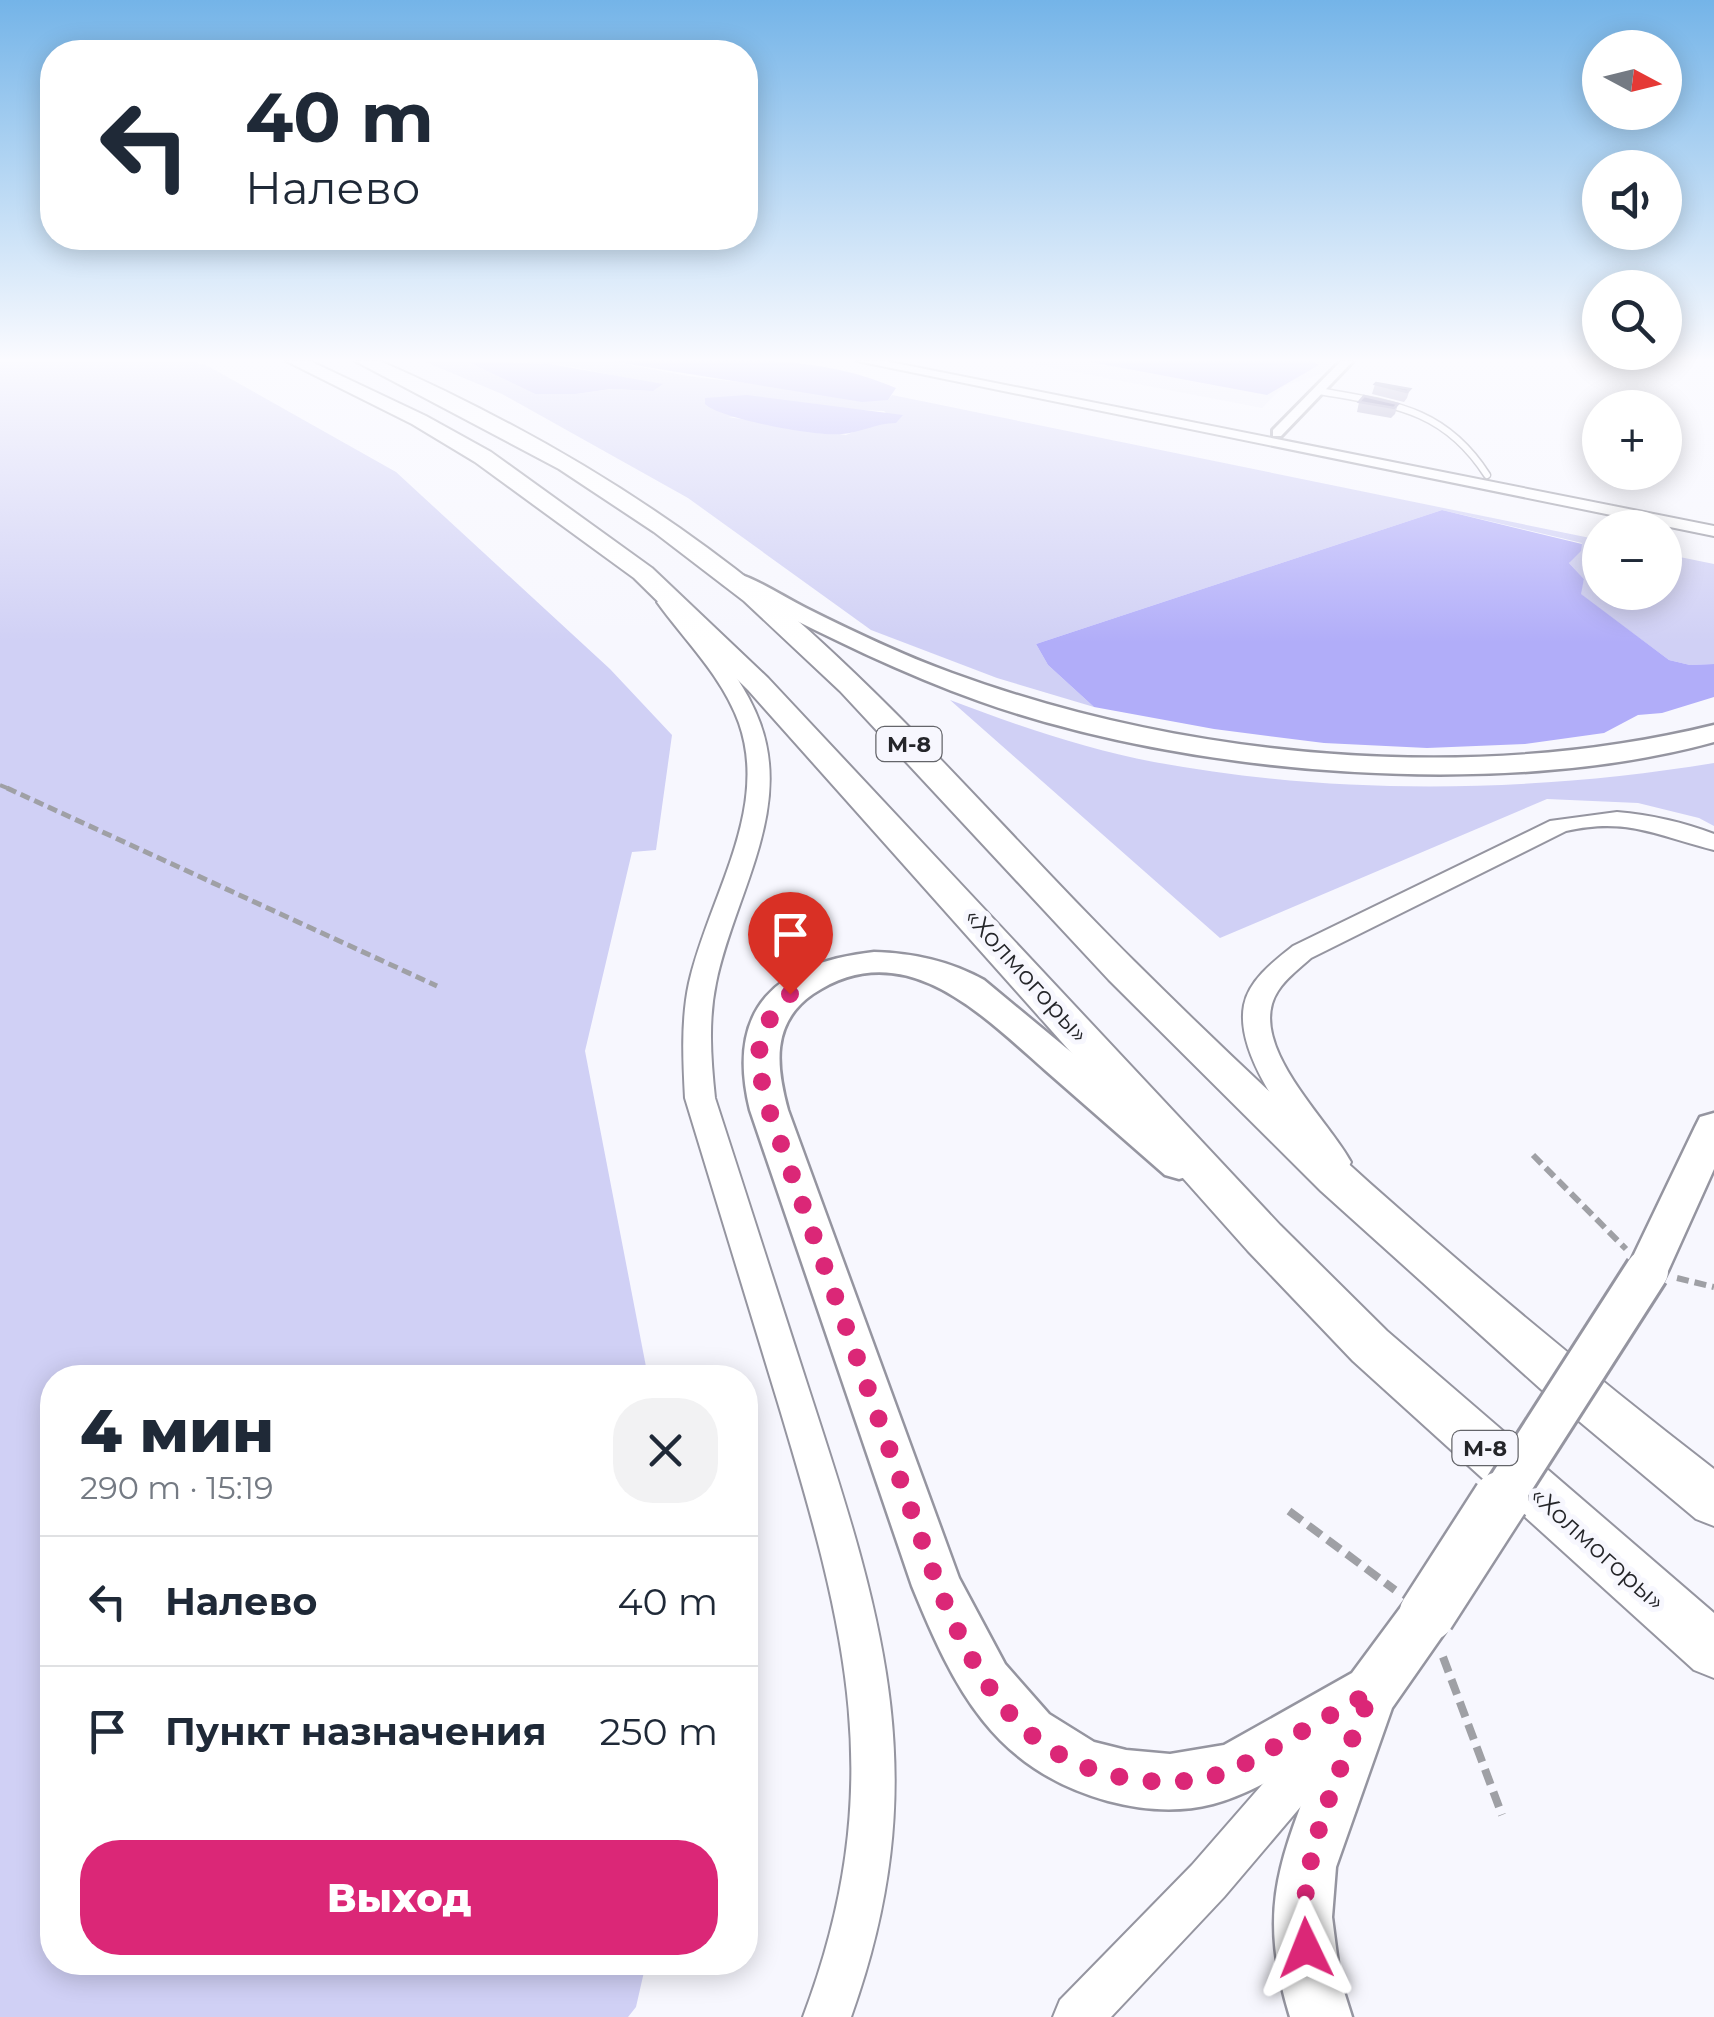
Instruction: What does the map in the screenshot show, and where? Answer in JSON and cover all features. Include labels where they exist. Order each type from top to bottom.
[{"type":"highway","name":"«Холмогоры»","points":[[480,455],[643,573],[758,684],[1264,1238],[1370,1346],[1714,1650]]},
{"type":"highway","name":"М-8","points":[[547,455],[674,536],[726,576],[890,725],[1119,968],[1380,1219],[1614,1424],[1714,1501]]},
{"type":"main road","points":[[726,576],[922,672],[1018,705],[1128,734],[1260,756],[1432,766],[1579,759],[1684,742],[1714,733]]},
{"type":"main road","points":[[1264,1238],[960,982],[938,973],[881,963],[834,971],[807,981],[790,994],[771,1013],[762,1031],[758,1056],[769,1110],[938,1586],[962,1646],[987,1688],[1013,1718],[1072,1764],[1155,1783],[1185,1782],[1239,1767],[1371,1692]]},
{"type":"main road","points":[[1321,2017],[1310,1978],[1302,1918],[1307,1867],[1371,1692],[1426,1614],[1647,1271],[1714,1127]]},
{"type":"street","points":[[1365,455],[1714,530]]},
{"type":"street","points":[[1374,455],[1714,521]]},
{"type":"street","points":[[643,573],[730,686],[752,728],[756,746],[757,800],[702,982],[697,1059],[700,1098],[717,1161],[840,1544],[858,1606],[871,1682],[876,1756],[872,1832],[860,1908],[827,2017]]},
{"type":"street","points":[[1380,1219],[1304,1118],[1268,1056],[1258,1032],[1256,1009],[1277,972],[1302,952],[1558,826],[1593,819],[1634,820],[1674,828],[1714,843]]},
{"type":"street","points":[[1614,1424],[1714,1474]]},
{"type":"street","points":[[1077,2017],[1208,1881],[1371,1692]]},
{"type":"lane","points":[[1474,455],[1486,475]]},
{"type":"path","points":[[0,784],[438,986]]},
{"type":"path","points":[[1533,1154],[1647,1271]]},
{"type":"path","points":[[1289,1511],[1426,1614],[1502,1815]]},
{"type":"shaded area","points":[[0,455],[366,455],[396,472],[610,669],[672,735],[656,850],[632,852],[585,1051],[646,1365],[40,1365],[40,1975],[643,1975],[636,2007],[628,2017],[0,2017]]},
{"type":"shaded area","points":[[611,455],[1186,455],[1582,536],[1582,543],[1442,510],[1036,644],[1048,665],[1094,707],[997,678],[871,630],[688,498]]},
{"type":"shaded area","points":[[1442,510],[1582,544],[1581,551],[1569,563],[1582,577],[1582,610],[1602,610],[1669,660],[1690,665],[1714,664],[1714,697],[1662,713],[1638,715],[1604,733],[1525,744],[1427,748],[1324,743],[1214,729],[1094,707],[1048,665],[1036,644]]},
{"type":"shaded area","points":[[1582,543],[1582,577],[1569,563]]},
{"type":"shaded area","points":[[1682,557],[1714,564],[1714,664],[1690,665],[1669,660],[1602,610],[1682,610]]},
{"type":"shaded area","points":[[950,700],[1051,736],[1128,757],[1293,781],[1504,785],[1714,763],[1714,826],[1699,818],[1638,803],[1547,799],[1220,938]]},
{"type":"route","points":[[790,994],[771,1013],[762,1031],[758,1056],[769,1110],[938,1586],[962,1646],[987,1688],[1042,1744],[1072,1764],[1155,1783],[1217,1776],[1239,1767],[1371,1692],[1307,1867],[1302,1918],[1306,1948]]}]
